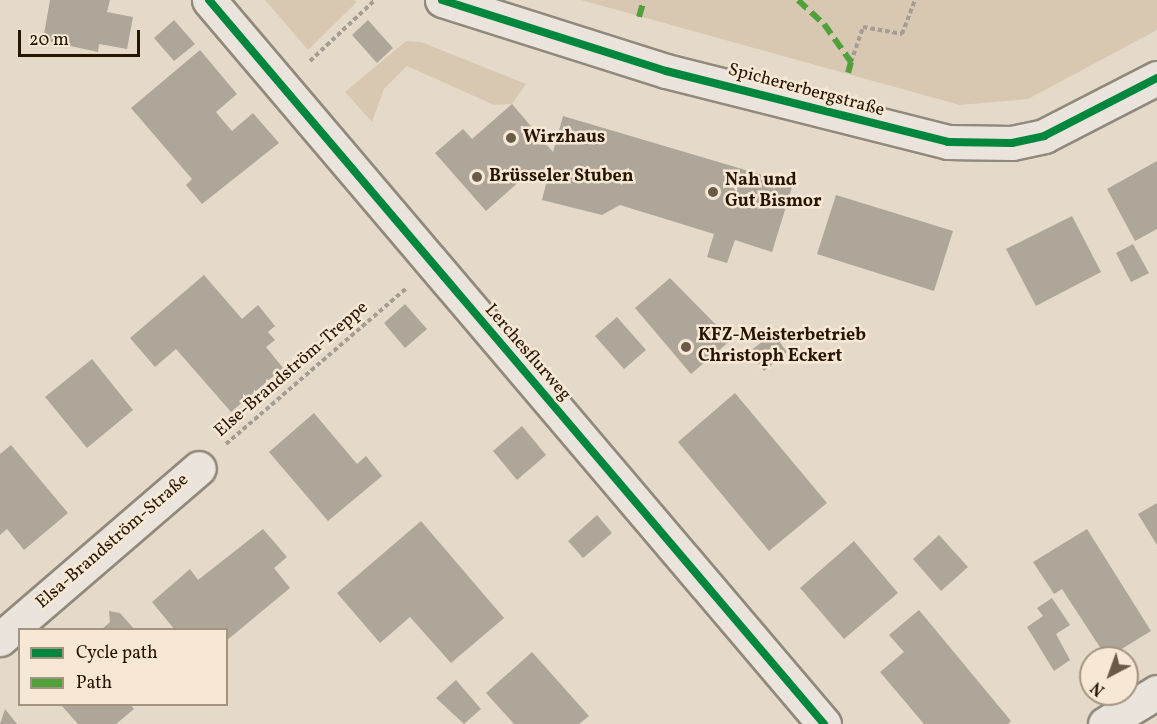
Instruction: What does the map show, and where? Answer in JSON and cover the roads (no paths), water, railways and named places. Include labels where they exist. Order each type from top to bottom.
[{"type":"street","name":"Lerchesflurweg","points":[[209,0],[824,724]]},
{"type":"street","name":"Spichererbergstraße","points":[[442,0],[666,71],[948,142],[1012,143],[1044,136],[1157,78]]},
{"type":"street","name":"Elsa-Brandström-Straße","points":[[0,639],[199,468]]},
{"type":"street","points":[[1105,724],[1157,692]]},
{"type":"place","name":"Wirzhaus","points":[[511,138]]},
{"type":"place","name":"Brüsseler Stuben","points":[[477,177]]},
{"type":"place","name":"Nah und Gut Bismor","points":[[713,192]]},
{"type":"place","name":"KFZ-Meisterbetrieb Christoph Eckert","points":[[686,347]]}]
